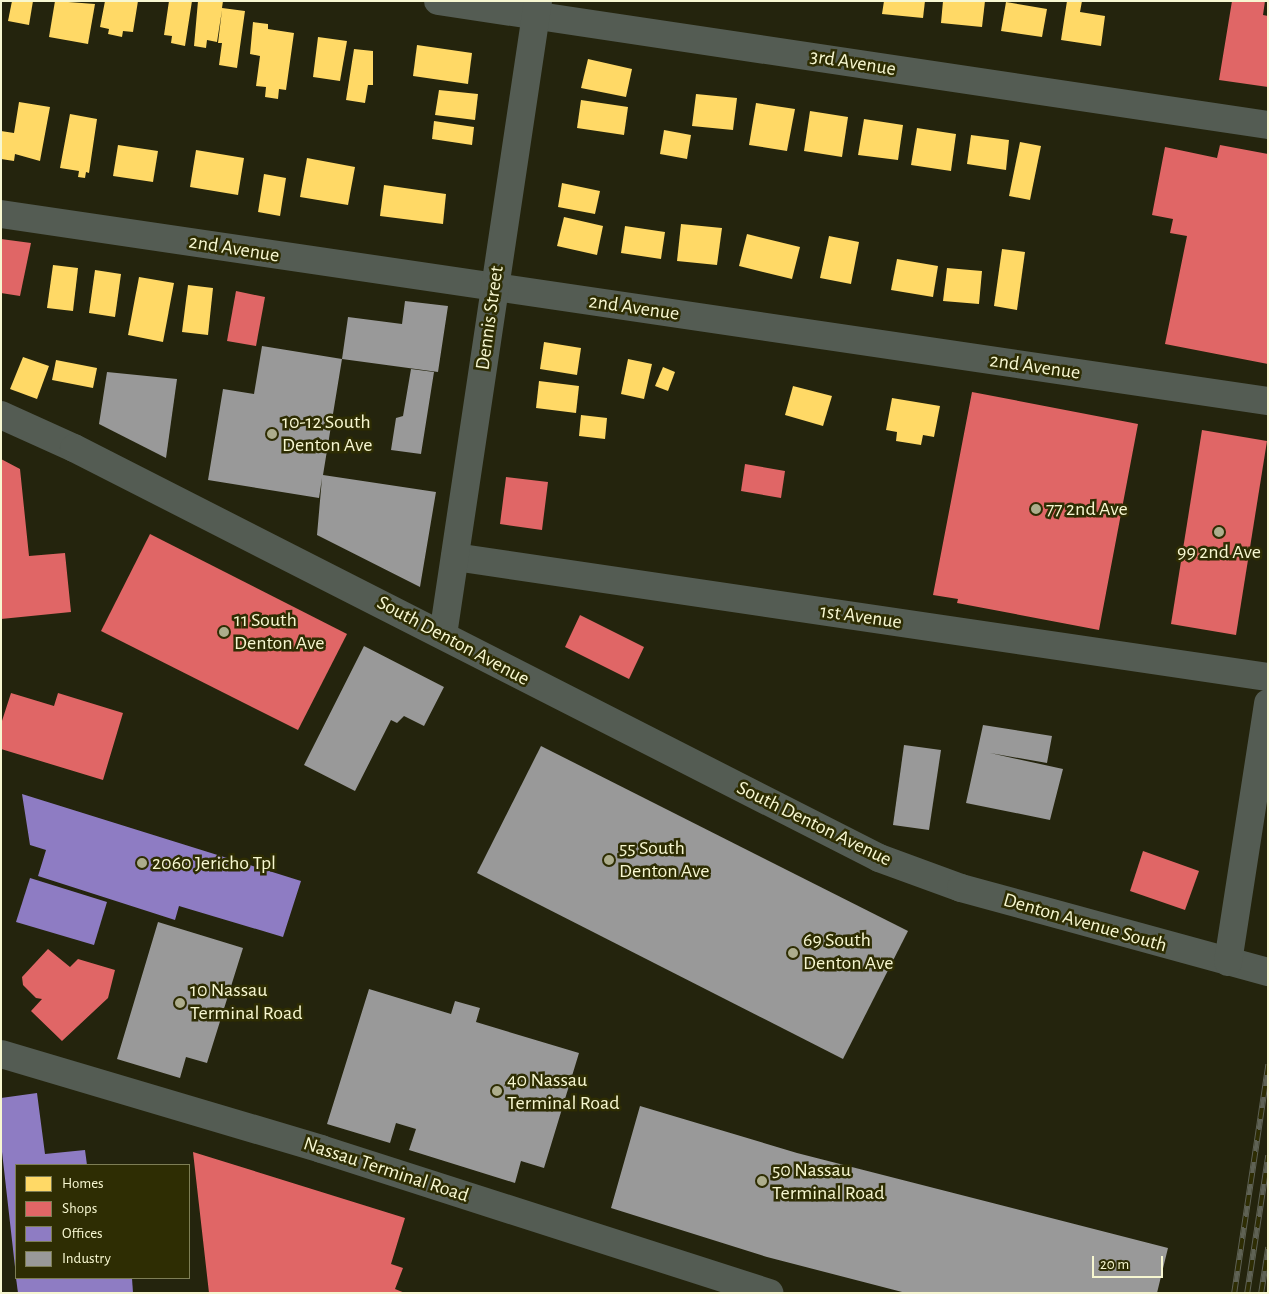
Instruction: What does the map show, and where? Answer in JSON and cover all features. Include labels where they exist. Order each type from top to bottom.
[{"type":"street","name":"3rd Avenue","points":[[438,1],[537,9],[1268,125]]},
{"type":"street","name":"Dennis Street","points":[[443,635],[537,9]]},
{"type":"street","name":"2nd Avenue","points":[[1,214],[1268,401]]},
{"type":"street","name":"South Denton Avenue","points":[[1,415],[74,448],[443,635],[567,701],[904,867]]},
{"type":"street","name":"1st Avenue","points":[[455,557],[1268,677]]},
{"type":"street","points":[[1228,962],[1268,703]]},
{"type":"street","name":"Denton Avenue South","points":[[904,867],[955,886],[1268,972]]},
{"type":"street","name":"Nassau Terminal Road","points":[[1,1054],[321,1149],[769,1293]]},
{"type":"building: Homes","points":[[12,1],[33,1],[29,25],[8,21]]},
{"type":"building: Homes","points":[[55,1],[95,4],[88,44],[49,37]]},
{"type":"building: Homes","points":[[105,1],[138,1],[133,32],[123,31],[122,37],[108,34],[109,29],[100,27]]},
{"type":"building: Homes","points":[[169,1],[192,1],[185,46],[171,43],[172,36],[164,35]]},
{"type":"building: Homes","points":[[198,1],[223,1],[222,8],[245,11],[237,68],[219,65],[222,43],[218,43],[222,10],[217,42],[207,40],[206,48],[194,46]]},
{"type":"building: Homes","points":[[884,1],[925,1],[923,18],[882,14]]},
{"type":"building: Homes","points":[[943,1],[985,1],[982,27],[941,23]]},
{"type":"building: Homes","points":[[1067,1],[1082,1],[1080,12],[1105,16],[1101,46],[1061,40]]},
{"type":"building: Homes","points":[[1006,2],[1047,9],[1042,37],[1001,31]]},
{"type":"building: Homes","points":[[253,22],[268,24],[268,29],[294,33],[286,90],[279,89],[278,99],[265,97],[266,87],[256,86],[260,56],[250,54]]},
{"type":"building: Homes","points":[[318,37],[347,41],[340,81],[313,77]]},
{"type":"building: Homes","points":[[417,45],[472,53],[468,84],[413,76]]},
{"type":"building: Homes","points":[[354,49],[373,51],[373,85],[368,85],[365,103],[346,100]]},
{"type":"building: Homes","points":[[588,59],[632,69],[626,97],[581,88]]},
{"type":"building: Homes","points":[[439,90],[478,94],[475,120],[435,115]]},
{"type":"building: Homes","points":[[696,94],[737,98],[733,130],[692,126]]},
{"type":"building: Homes","points":[[581,100],[628,107],[624,135],[577,128]]},
{"type":"building: Homes","points":[[19,102],[50,107],[40,161],[15,154],[14,161],[1,159],[1,131],[14,133]]},
{"type":"building: Homes","points":[[756,103],[795,109],[787,151],[749,145]]},
{"type":"building: Homes","points":[[810,111],[848,117],[842,157],[804,151]]},
{"type":"building: Homes","points":[[70,114],[97,119],[89,173],[86,172],[85,178],[78,177],[79,171],[60,168]]},
{"type":"building: Homes","points":[[864,119],[903,125],[898,160],[858,155]]},
{"type":"building: Homes","points":[[434,121],[474,127],[472,145],[432,139]]},
{"type":"building: Homes","points":[[917,128],[956,134],[951,171],[911,165]]},
{"type":"building: Homes","points":[[664,130],[691,135],[687,159],[660,154]]},
{"type":"building: Homes","points":[[971,135],[1009,140],[1006,170],[967,164]]},
{"type":"building: Homes","points":[[1020,142],[1041,146],[1030,200],[1009,196]]},
{"type":"building: Homes","points":[[118,145],[158,151],[153,182],[113,176]]},
{"type":"building: Homes","points":[[196,150],[244,158],[238,195],[190,187]]},
{"type":"building: Homes","points":[[307,158],[355,167],[348,205],[300,197]]},
{"type":"building: Homes","points":[[264,174],[286,178],[280,216],[258,212]]},
{"type":"building: Homes","points":[[562,183],[600,191],[595,214],[558,207]]},
{"type":"building: Homes","points":[[384,185],[446,194],[443,224],[380,216]]},
{"type":"building: Homes","points":[[564,217],[603,226],[597,255],[557,246]]},
{"type":"building: Homes","points":[[681,224],[722,228],[717,265],[677,261]]},
{"type":"building: Homes","points":[[625,226],[665,232],[661,259],[621,253]]},
{"type":"building: Homes","points":[[747,234],[800,247],[792,279],[739,266]]},
{"type":"building: Homes","points":[[829,236],[859,242],[851,284],[820,278]]},
{"type":"building: Homes","points":[[1002,249],[1025,252],[1017,310],[994,306]]},
{"type":"building: Homes","points":[[897,259],[938,266],[933,297],[891,290]]},
{"type":"building: Homes","points":[[53,265],[78,268],[73,311],[47,308]]},
{"type":"building: Homes","points":[[947,268],[982,271],[979,304],[943,301]]},
{"type":"building: Homes","points":[[95,270],[121,274],[115,317],[89,313]]},
{"type":"building: Homes","points":[[139,277],[174,283],[163,342],[128,335]]},
{"type":"building: Homes","points":[[188,285],[213,288],[208,335],[182,332]]},
{"type":"building: Homes","points":[[544,342],[581,348],[577,375],[540,369]]},
{"type":"building: Homes","points":[[23,357],[49,366],[37,399],[10,389]]},
{"type":"building: Homes","points":[[628,359],[652,364],[644,399],[621,394]]},
{"type":"building: Homes","points":[[56,360],[97,368],[93,388],[52,380]]},
{"type":"building: Homes","points":[[663,367],[675,372],[668,391],[655,386]]},
{"type":"building: Homes","points":[[539,381],[579,386],[576,413],[536,408]]},
{"type":"building: Homes","points":[[793,386],[832,396],[823,426],[785,415]]},
{"type":"building: Homes","points":[[892,398],[940,406],[934,437],[923,435],[921,445],[896,441],[897,432],[886,430]]},
{"type":"building: Homes","points":[[581,415],[607,418],[605,439],[579,436]]},
{"type":"building: Shops","points":[[1232,1],[1265,1],[1263,15],[1268,16],[1268,87],[1219,80]]},
{"type":"building: Shops","points":[[1220,145],[1268,154],[1268,364],[1165,344],[1187,236],[1170,233],[1173,219],[1152,215],[1165,147],[1217,158]]},
{"type":"building: Shops","points":[[1,239],[31,243],[20,296],[1,293]]},
{"type":"building: Shops","points":[[236,291],[265,297],[256,346],[227,341]]},
{"type":"building: Shops","name":"77 2nd Ave","points":[[972,392],[1138,424],[1099,630],[957,603],[958,599],[933,595]]},
{"type":"building: Shops","name":"99 2nd Ave","points":[[1202,430],[1267,441],[1236,635],[1171,624]]},
{"type":"building: Shops","points":[[1,459],[20,469],[29,556],[65,553],[71,612],[1,619]]},
{"type":"building: Shops","points":[[745,464],[785,471],[781,498],[741,491]]},
{"type":"building: Shops","points":[[506,477],[548,482],[542,530],[500,524]]},
{"type":"building: Shops","name":"11 South Denton Ave","points":[[150,534],[347,634],[298,730],[101,631]]},
{"type":"building: Shops","points":[[580,615],[644,647],[629,679],[565,647]]},
{"type":"building: Shops","points":[[11,693],[54,706],[58,693],[123,713],[103,780],[1,749],[1,724]]},
{"type":"building: Shops","points":[[1143,851],[1199,871],[1185,910],[1130,891]]},
{"type":"building: Shops","points":[[48,949],[70,967],[78,959],[115,970],[108,998],[62,1041],[31,1011],[42,999],[36,998],[23,985],[22,977]]},
{"type":"building: Shops","points":[[193,1152],[405,1218],[391,1264],[403,1268],[395,1289],[405,1293],[209,1293]]},
{"type":"building: Offices","name":"2060 Jericho Tpl","points":[[22,794],[301,881],[283,937],[179,906],[175,920],[38,876],[46,850],[30,845]]},
{"type":"building: Offices","points":[[30,878],[107,902],[94,945],[16,922]]},
{"type":"building: Offices","points":[[37,1093],[45,1154],[85,1150],[87,1164],[15,1164],[15,1267],[1,1143],[1,1098]]},
{"type":"building: Offices","points":[[16,1279],[132,1279],[133,1293],[18,1293]]},
{"type":"building: Industry","points":[[405,301],[448,306],[438,372],[342,359],[348,317],[402,324]]},
{"type":"building: Industry","name":"10-12 South Denton Ave","points":[[262,346],[342,359],[323,475],[436,492],[420,587],[317,535],[322,478],[319,498],[208,480],[223,389],[254,394]]},
{"type":"building: Industry","points":[[411,369],[434,372],[421,454],[391,450],[396,418],[403,416]]},
{"type":"building: Industry","points":[[107,372],[177,379],[166,458],[99,424]]},
{"type":"building: Industry","points":[[364,646],[444,687],[424,726],[404,716],[397,723],[391,720],[355,791],[304,765]]},
{"type":"building: Industry","points":[[983,725],[1052,736],[1047,763],[990,753],[1063,769],[1050,820],[966,803]]},
{"type":"building: Industry","points":[[904,745],[941,750],[929,830],[893,825]]},
{"type":"building: Industry","points":[[541,746],[908,931],[843,1059],[477,873]]},
{"type":"building: Industry","name":"10 Nassau Terminal Road","points":[[158,922],[243,948],[207,1063],[186,1057],[180,1078],[117,1059]]},
{"type":"building: Industry","name":"40 Nassau Terminal Road","points":[[369,989],[451,1014],[455,1001],[480,1008],[476,1022],[579,1053],[544,1168],[521,1161],[515,1183],[409,1150],[416,1129],[396,1123],[390,1143],[327,1124]]},
{"type":"building: Industry","name":"50 Nassau Terminal Road","points":[[640,1106],[797,1153],[1168,1248],[1157,1293],[906,1293],[767,1257],[611,1208]]},
{"type":"railway","points":[[1234,1293],[1268,1065]]},
{"type":"railway","points":[[1247,1293],[1268,1156]]},
{"type":"railway","points":[[1261,1293],[1268,1248]]},
{"type":"place","name":"10-12 South Denton Ave","points":[[272,434]]},
{"type":"place","name":"77 2nd Ave","points":[[1036,509]]},
{"type":"place","name":"99 2nd Ave","points":[[1219,532]]},
{"type":"place","name":"11 South Denton Ave","points":[[224,632]]},
{"type":"place","name":"55 South Denton Ave","points":[[609,860]]},
{"type":"place","name":"2060 Jericho Tpl","points":[[142,863]]},
{"type":"place","name":"69 South Denton Ave","points":[[793,953]]},
{"type":"place","name":"10 Nassau Terminal Road","points":[[180,1003]]},
{"type":"place","name":"40 Nassau Terminal Road","points":[[497,1091]]},
{"type":"place","name":"50 Nassau Terminal Road","points":[[762,1181]]}]
